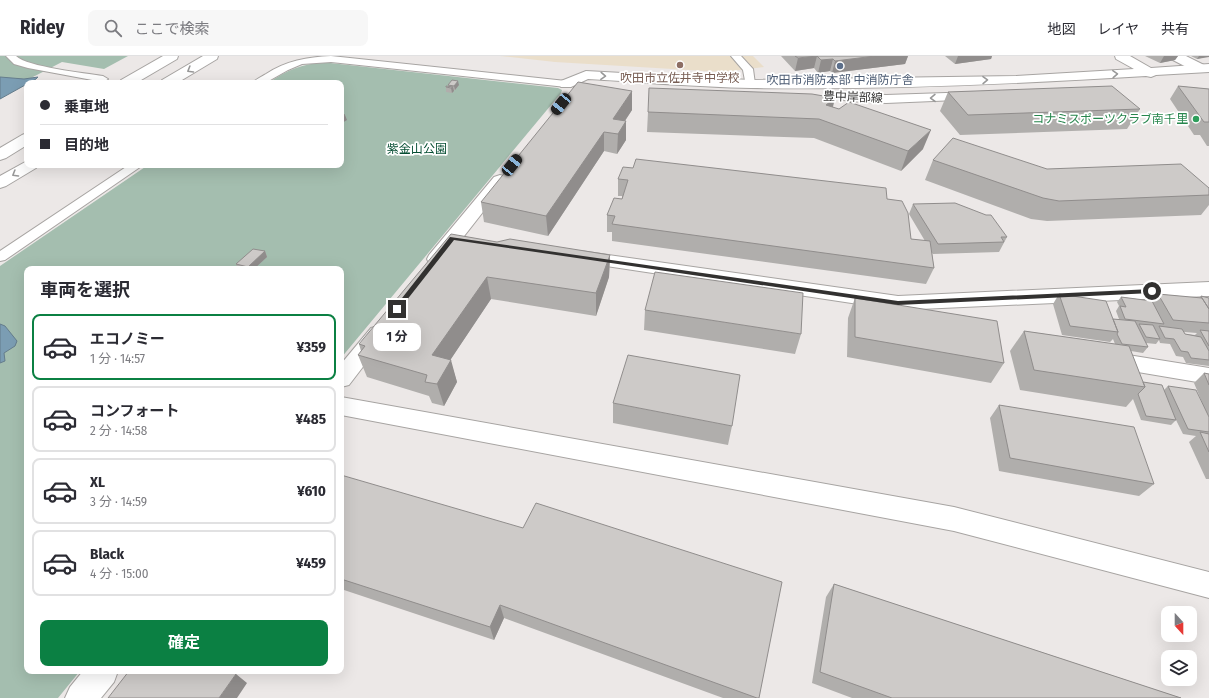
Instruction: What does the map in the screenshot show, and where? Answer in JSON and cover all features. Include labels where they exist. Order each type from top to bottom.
[{"type":"main road","points":[[111,80],[159,56]]},
{"type":"main road","points":[[131,80],[172,56]]},
{"type":"main road","points":[[172,80],[212,56]]},
{"type":"main road","points":[[1121,56],[1168,84]]},
{"type":"main road","points":[[1176,56],[1205,68]]},
{"type":"main road","name":"豊中岸部線","points":[[566,91],[586,75],[750,84],[874,83],[1016,80],[1205,68]]},
{"type":"main road","points":[[1135,86],[1209,81]]},
{"type":"main road","name":"豊中岸部線","points":[[566,91],[696,93],[886,99],[988,96]]},
{"type":"main road","points":[[0,156],[24,141]]},
{"type":"main road","points":[[428,269],[512,165]]},
{"type":"main road","points":[[0,183],[25,168]]},
{"type":"main road","points":[[452,239],[475,242]]},
{"type":"main road","points":[[561,254],[898,303],[1209,289]]},
{"type":"main road","points":[[344,375],[389,318]]},
{"type":"main road","points":[[1128,363],[1209,376]]},
{"type":"main road","points":[[344,407],[954,519],[1209,585]]},
{"type":"main road","points":[[81,698],[101,674]]},
{"type":"lane","points":[[11,56],[17,62],[31,66],[104,80]]},
{"type":"lane","points":[[736,56],[748,69],[750,84]]},
{"type":"lane","points":[[262,80],[279,69],[292,63],[311,59],[331,59],[448,72],[566,91]]},
{"type":"lane","points":[[440,81],[448,72]]},
{"type":"lane","points":[[0,257],[133,168]]},
{"type":"shaded area","name":"吹田市立佐井寺中学校","points":[[500,56],[753,56],[764,67],[723,72],[555,62]]},
{"type":"green space","points":[[0,56],[128,56],[104,69],[62,62],[27,80],[24,80],[24,82],[0,94]]},
{"type":"green space","name":"紫金山公園","points":[[321,63],[558,88],[562,90],[344,354],[344,266],[24,266],[24,674],[78,674],[58,698],[0,698],[0,266],[144,168],[344,168],[344,80],[273,80],[297,67]]},
{"type":"water","points":[[0,77],[24,79],[38,77],[34,80],[24,80],[24,86],[0,99]]},
{"type":"water","points":[[0,324],[5,326],[17,341],[15,346],[4,353],[5,361],[0,363]]},
{"type":"building","points":[[795,56],[817,56],[798,58]]},
{"type":"building","points":[[817,56],[875,56],[835,61],[833,59],[821,60]]},
{"type":"building","points":[[452,80],[458,81],[454,86],[448,85]]},
{"type":"building","points":[[578,82],[632,91],[613,119],[626,121],[618,134],[604,132],[546,216],[481,202]]},
{"type":"building","points":[[1112,86],[1140,109],[968,115],[948,92]]},
{"type":"building","points":[[1178,86],[1209,89],[1209,122],[1204,122]]},
{"type":"building","points":[[649,88],[812,94],[835,98],[826,105],[839,109],[849,102],[931,130],[908,151],[819,119],[648,112]]},
{"type":"building","points":[[953,138],[1047,169],[1181,164],[1209,188],[1209,195],[1059,201],[1043,198],[933,160]]},
{"type":"building","points":[[636,159],[886,188],[887,199],[902,201],[908,213],[911,239],[930,241],[934,268],[612,224],[615,216],[607,215],[614,198],[622,199],[628,180],[618,179],[623,167],[633,168]]},
{"type":"building","points":[[955,203],[986,215],[991,215],[1007,237],[1001,237],[1004,242],[938,244],[913,204]]},
{"type":"building","points":[[451,234],[497,242],[510,239],[610,255],[596,293],[487,277],[432,355],[451,360],[437,384],[425,382],[427,375],[358,355],[365,346],[359,344]]},
{"type":"building","points":[[253,249],[265,251],[249,266],[236,264]]},
{"type":"building","points":[[655,272],[803,293],[801,334],[645,310]]},
{"type":"building","points":[[1059,294],[1106,301],[1118,332],[1070,326]]},
{"type":"building","points":[[1158,294],[1202,298],[1209,309],[1209,323],[1173,320]]},
{"type":"building","points":[[1201,296],[1209,298],[1209,309],[1202,298]]},
{"type":"building","points":[[1121,297],[1152,301],[1164,324],[1125,319],[1120,306],[1126,307]]},
{"type":"building","points":[[855,298],[997,321],[1004,363],[855,337]]},
{"type":"building","points":[[1113,319],[1135,321],[1148,347],[1122,344],[1117,334],[1118,332]]},
{"type":"building","points":[[1139,324],[1153,325],[1160,339],[1146,337]]},
{"type":"building","points":[[1159,326],[1182,329],[1185,334],[1201,337],[1209,351],[1209,360],[1191,358],[1188,352],[1181,351],[1174,339],[1165,338]]},
{"type":"building","points":[[1200,330],[1209,331],[1209,346]]},
{"type":"building","points":[[1024,331],[1129,346],[1145,387],[1034,370]]},
{"type":"building","points":[[628,355],[740,375],[732,426],[613,403]]},
{"type":"building","points":[[1204,373],[1209,374],[1209,385]]},
{"type":"building","points":[[1143,382],[1162,385],[1176,420],[1146,416],[1138,394],[1145,387]]},
{"type":"building","points":[[1168,386],[1196,390],[1209,417],[1209,432],[1188,429]]},
{"type":"building","points":[[999,405],[1134,427],[1154,484],[1010,458]]},
{"type":"building","points":[[1200,432],[1209,434],[1209,452]]},
{"type":"building","points":[[344,476],[523,528],[536,503],[782,582],[759,698],[500,605],[490,627],[344,580]]},
{"type":"building","points":[[834,584],[1181,698],[892,698],[820,672]]},
{"type":"building","points":[[127,674],[236,674],[219,698],[108,698]]},
{"type":"place","name":"吹田市立佐井寺中学校","points":[[680,65]]},
{"type":"place","name":"吹田市消防本部 中消防庁舎","points":[[840,66]]},
{"type":"place","name":"コナミスポーツクラブ南千里","points":[[1196,119]]},
{"type":"route","points":[[397,309],[452,239],[898,303],[1152,291]]}]
